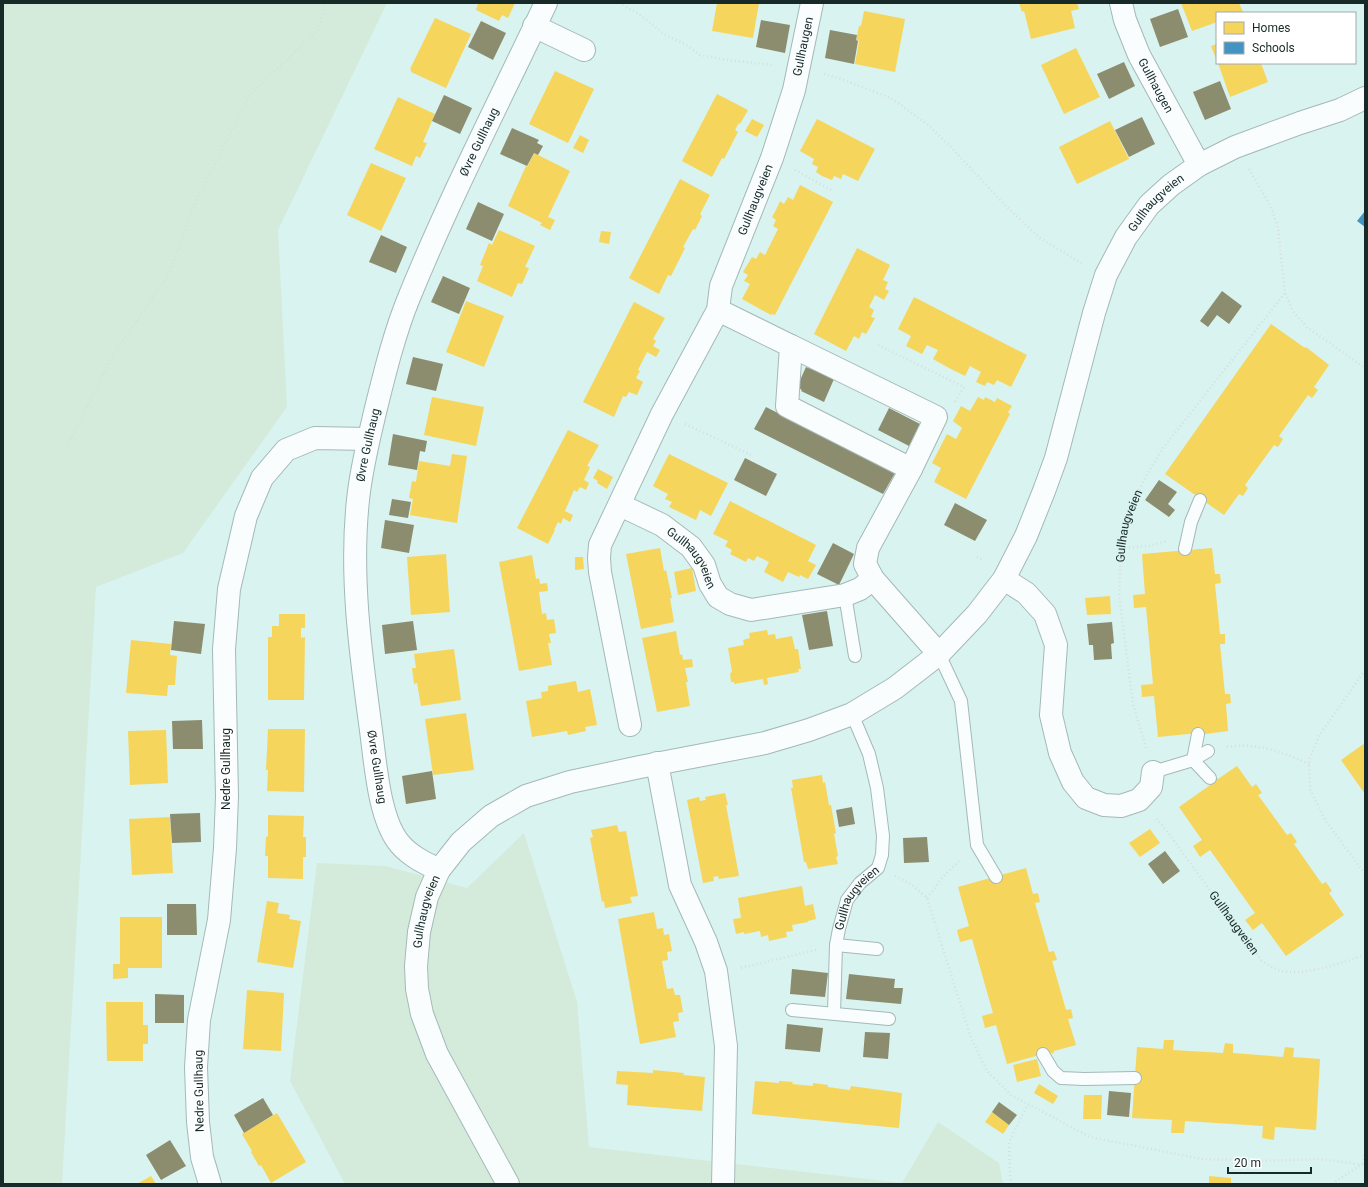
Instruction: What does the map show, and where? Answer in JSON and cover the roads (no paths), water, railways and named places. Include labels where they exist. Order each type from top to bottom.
[{"type":"street","name":"Øvre Gullhaug","points":[[439,870],[417,859],[401,845],[390,829],[381,798],[364,677],[355,587],[355,540],[358,498],[368,439],[387,363],[408,302],[464,172],[546,3]]},
{"type":"street","name":"Gullhaugen","points":[[794,90],[812,3]]},
{"type":"street","name":"Gullhaugen","points":[[1121,3],[1125,20],[1139,55],[1199,165]]},
{"type":"street","points":[[534,26],[584,50]]},
{"type":"street","name":"Gullhaugveien","points":[[630,725],[600,572],[600,545],[662,414],[718,310],[721,286],[772,158],[794,90]]},
{"type":"street","name":"Gullhaugveien","points":[[508,1184],[437,1054],[422,1014],[417,989],[416,966],[419,932],[427,897],[439,870],[461,842],[491,816],[526,796],[570,782],[657,763],[765,743],[809,730],[852,714],[895,688],[939,654],[977,614],[1004,579],[1026,536],[1056,458],[1094,313],[1106,275],[1126,237],[1149,205],[1172,185],[1199,165],[1235,147],[1340,110],[1365,98]]},
{"type":"street","points":[[718,310],[936,417],[911,469],[868,548],[865,564],[872,579],[939,654]]},
{"type":"street","points":[[791,346],[787,406],[911,469]]},
{"type":"street","name":"Nedre Gullhaug","points":[[210,1184],[202,1157],[198,1122],[196,1067],[199,1020],[219,920],[225,848],[227,796],[224,649],[229,589],[246,516],[262,478],[286,450],[315,438],[368,439]]},
{"type":"street","name":"Gullhaugveien","points":[[620,505],[662,525],[691,547],[704,565],[710,584],[718,597],[730,604],[751,610],[845,595],[860,589],[872,579]]},
{"type":"street","points":[[1004,579],[1026,593],[1045,614],[1056,645],[1051,715],[1060,752],[1073,782],[1086,798],[1104,805],[1121,806],[1138,800],[1151,787],[1153,772]]},
{"type":"street","points":[[657,763],[680,885],[706,942],[716,971],[726,1046],[724,1184]]},
{"type":"lane","points":[[1184,549],[1191,522],[1200,500]]},
{"type":"lane","points":[[845,595],[855,656]]},
{"type":"lane","points":[[939,654],[961,701],[977,845],[996,877]]},
{"type":"lane","name":"Gullhaugveien","points":[[834,1013],[836,946],[847,900],[860,883],[878,868],[882,855],[883,836],[877,788],[869,754],[852,714]]},
{"type":"lane","points":[[1193,760],[1198,734]]},
{"type":"lane","points":[[1153,772],[1193,760],[1208,751]]},
{"type":"lane","points":[[1193,760],[1210,778]]},
{"type":"lane","points":[[836,946],[877,949]]},
{"type":"lane","points":[[792,1010],[889,1019]]},
{"type":"lane","points":[[1043,1054],[1053,1071],[1061,1078],[1135,1078]]}]
